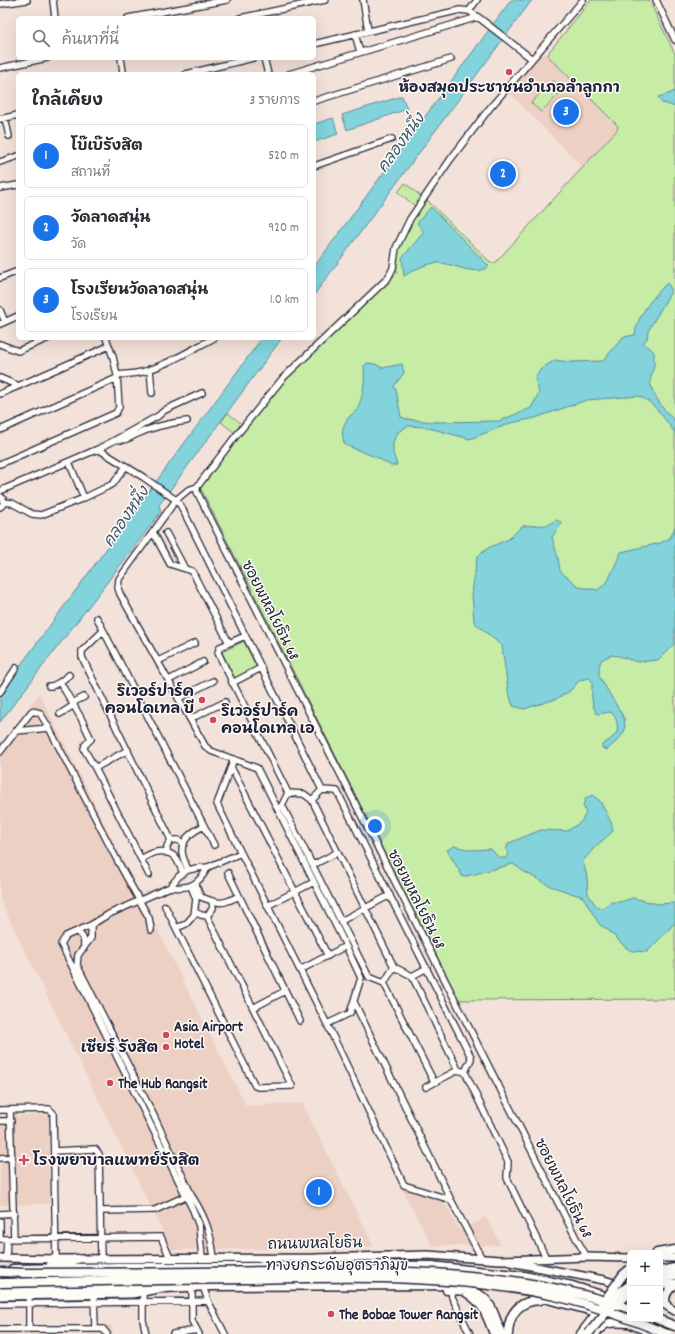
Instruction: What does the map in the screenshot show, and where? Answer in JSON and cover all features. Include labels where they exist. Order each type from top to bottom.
[{"type":"highway","points":[[663,1252],[675,1250]]},
{"type":"highway","points":[[33,1269],[77,1259]]},
{"type":"highway","name":"ถนนพหลโยธิน","points":[[0,1269],[363,1265],[431,1266],[524,1276],[572,1286],[627,1303]]},
{"type":"highway","points":[[663,1270],[675,1268]]},
{"type":"highway","name":"ทางยกระดับอุตราภิมุข","points":[[0,1272],[374,1271],[444,1273],[508,1279],[544,1285],[582,1294],[627,1308]]},
{"type":"highway","points":[[581,1334],[615,1285],[627,1272]]},
{"type":"highway","points":[[663,1278],[675,1274]]},
{"type":"highway","name":"ทางยกระดับอุตราภิมุข","points":[[0,1283],[362,1277],[430,1280],[473,1284],[555,1296],[597,1308],[667,1334]]},
{"type":"highway","points":[[423,1285],[438,1289],[474,1292],[483,1297],[489,1304],[501,1334]]},
{"type":"highway","points":[[0,1290],[143,1287],[164,1288],[203,1286],[472,1286],[553,1300],[601,1313],[655,1334]]},
{"type":"highway","points":[[597,1313],[616,1295],[629,1286]]},
{"type":"highway","points":[[463,1291],[476,1300],[485,1310],[494,1334]]},
{"type":"highway","points":[[588,1334],[608,1309],[627,1295]]},
{"type":"highway","points":[[508,1334],[511,1317],[525,1302],[531,1300],[553,1300]]},
{"type":"highway","points":[[663,1317],[675,1321]]},
{"type":"highway","points":[[663,1321],[675,1326]]},
{"type":"highway","points":[[595,1334],[603,1325],[608,1323],[629,1323]]},
{"type":"main road","name":"ถนนพหลโยธิน","points":[[3,1258],[315,1258],[427,1255],[500,1260],[587,1257],[627,1258]]},
{"type":"main road","points":[[663,1258],[675,1258]]},
{"type":"main road","points":[[500,1260],[604,1280],[627,1287]]},
{"type":"main road","points":[[663,1285],[675,1284]]},
{"type":"main road","points":[[675,1284],[670,1289],[663,1304],[675,1311]]},
{"type":"main road","points":[[0,1296],[143,1293],[164,1288]]},
{"type":"street","points":[[0,4],[27,0]]},
{"type":"street","points":[[53,0],[55,16]]},
{"type":"street","points":[[139,16],[227,0]]},
{"type":"street","points":[[249,16],[325,0]]},
{"type":"street","points":[[363,0],[368,30]]},
{"type":"street","points":[[469,11],[476,0]]},
{"type":"street","points":[[327,1024],[350,1013],[361,978],[346,946],[257,768],[205,746],[120,594],[118,583],[121,575],[175,499],[188,490],[197,487],[283,378],[388,278],[393,268],[396,248],[410,219],[461,144],[489,109],[583,0]]},
{"type":"street","points":[[656,0],[675,40]]},
{"type":"street","points":[[316,44],[368,30],[460,10],[469,11],[478,17],[532,59]]},
{"type":"street","points":[[295,72],[478,17]]},
{"type":"street","points":[[355,34],[360,52]]},
{"type":"street","points":[[316,100],[451,59]]},
{"type":"street","points":[[0,68],[37,60]]},
{"type":"street","points":[[121,60],[123,72]]},
{"type":"street","points":[[194,72],[245,60]]},
{"type":"street","points":[[264,60],[268,72]]},
{"type":"street","points":[[9,136],[3,118],[16,115]]},
{"type":"street","points":[[316,165],[392,139]]},
{"type":"street","points":[[0,162],[16,157]]},
{"type":"street","points":[[0,188],[16,185]]},
{"type":"street","points":[[0,278],[16,272]]},
{"type":"street","points":[[0,310],[3,323],[16,317]]},
{"type":"street","points":[[0,344],[18,351],[44,340]]},
{"type":"street","points":[[0,464],[116,413],[119,407],[117,376],[115,363],[107,340]]},
{"type":"street","points":[[0,430],[117,376],[150,369],[210,340]]},
{"type":"street","points":[[0,394],[109,346]]},
{"type":"street","points":[[150,369],[152,393]]},
{"type":"street","points":[[0,378],[19,386]]},
{"type":"street","points":[[0,491],[98,449],[158,416],[165,410],[202,393]]},
{"type":"street","points":[[117,439],[123,440],[147,429],[164,424],[187,421]]},
{"type":"street","points":[[98,449],[143,476],[175,499],[180,506],[322,790]]},
{"type":"street","points":[[69,462],[84,498]]},
{"type":"street","points":[[4,502],[12,503],[37,516],[84,498],[113,484],[126,466]]},
{"type":"street","name":"ซอยพหลโยธิน 68","points":[[197,487],[198,492],[230,556],[576,1240],[587,1257]]},
{"type":"street","points":[[0,496],[4,502]]},
{"type":"street","points":[[0,507],[4,502]]},
{"type":"street","points":[[153,532],[170,564],[192,571],[229,643]]},
{"type":"street","points":[[166,533],[184,568]]},
{"type":"street","points":[[97,618],[214,845]]},
{"type":"street","points":[[103,631],[85,647],[81,654],[171,840]]},
{"type":"street","points":[[245,636],[220,647],[218,652],[232,683],[288,793]]},
{"type":"street","points":[[158,661],[195,643]]},
{"type":"street","points":[[169,680],[203,662]]},
{"type":"street","points":[[0,692],[16,668]]},
{"type":"street","points":[[232,683],[261,668]]},
{"type":"street","points":[[49,686],[60,682],[69,675]]},
{"type":"street","points":[[179,698],[214,681]]},
{"type":"street","points":[[60,682],[91,739],[85,745],[84,749],[149,875]]},
{"type":"street","points":[[60,714],[84,697]]},
{"type":"street","points":[[190,719],[225,702]]},
{"type":"street","points":[[0,752],[32,711],[40,713],[116,858],[140,900],[149,918],[151,930]]},
{"type":"street","points":[[16,731],[49,728]]},
{"type":"street","points":[[95,768],[128,750]]},
{"type":"street","points":[[234,759],[217,804],[267,906],[327,1024],[405,1186],[451,1200]]},
{"type":"street","points":[[231,767],[328,956]]},
{"type":"street","points":[[312,800],[322,790],[337,791],[471,1057],[465,1072],[508,1162],[507,1178],[546,1258]]},
{"type":"street","points":[[288,793],[304,794],[312,800],[394,967],[412,976],[458,1070]]},
{"type":"street","points":[[278,811],[288,793]]},
{"type":"street","points":[[282,805],[369,977],[384,983],[434,1082]]},
{"type":"street","points":[[186,871],[182,852],[185,840],[192,832],[204,826]]},
{"type":"street","points":[[171,840],[178,840],[184,844]]},
{"type":"street","points":[[167,853],[167,846],[171,840]]},
{"type":"street","points":[[141,858],[154,851],[167,853],[174,856],[186,871]]},
{"type":"street","points":[[313,865],[338,852]]},
{"type":"street","points":[[202,1257],[200,1230],[193,1210],[61,944],[66,936],[91,926],[109,914],[170,887],[179,876],[186,871],[208,867],[241,853]]},
{"type":"street","points":[[170,887],[183,888],[193,885],[203,877],[208,867]]},
{"type":"street","points":[[228,873],[300,1021]]},
{"type":"street","points":[[267,906],[314,882]]},
{"type":"street","points":[[193,885],[201,897],[212,901],[226,903],[239,896]]},
{"type":"street","points":[[176,928],[186,924],[194,915],[196,899],[193,885]]},
{"type":"street","points":[[340,920],[390,895]]},
{"type":"street","points":[[207,916],[213,908],[212,901]]},
{"type":"street","points":[[165,906],[255,1086],[292,1086],[207,916]]},
{"type":"street","points":[[195,912],[207,916]]},
{"type":"street","points":[[91,926],[90,938],[78,955],[77,965],[194,1198],[202,1210],[211,1237],[214,1257]]},
{"type":"street","points":[[76,932],[81,934],[83,937],[84,948]]},
{"type":"street","points":[[300,970],[346,946]]},
{"type":"street","points":[[384,983],[394,967]]},
{"type":"street","points":[[412,976],[427,968]]},
{"type":"street","points":[[253,1008],[285,991]]},
{"type":"street","points":[[354,1002],[451,1200],[482,1259]]},
{"type":"street","points":[[426,1087],[458,1070],[465,1072]]},
{"type":"street","points":[[0,1110],[49,1109],[53,1113],[56,1259]]},
{"type":"street","points":[[10,1110],[14,1239]]},
{"type":"street","points":[[0,1121],[11,1121]]},
{"type":"street","points":[[54,1151],[95,1149],[99,1154],[100,1258]]},
{"type":"street","points":[[0,1158],[12,1157]]},
{"type":"street","points":[[100,1211],[155,1210],[186,1196]]},
{"type":"street","points":[[0,1214],[14,1213]]},
{"type":"street","points":[[0,1221],[3,1258]]},
{"type":"street","points":[[200,1230],[208,1228]]},
{"type":"street","points":[[2,1239],[162,1237],[170,1258]]},
{"type":"street","points":[[203,1286],[208,1301],[225,1334]]},
{"type":"street","points":[[173,1334],[198,1332],[192,1321],[192,1287]]},
{"type":"street","points":[[451,1290],[452,1297],[470,1334]]},
{"type":"street","points":[[143,1293],[143,1320],[146,1334]]},
{"type":"street","points":[[94,1294],[95,1329]]},
{"type":"street","points":[[29,1296],[29,1328]]},
{"type":"street","points":[[0,1304],[208,1301]]},
{"type":"street","points":[[0,1329],[29,1328],[66,1332],[103,1329],[107,1334]]},
{"type":"shaded area","points":[[543,51],[618,126],[617,131],[583,168],[509,92]]},
{"type":"shaded area","points":[[39,693],[246,1106],[302,1103],[374,1247],[172,1250],[0,900],[0,747]]},
{"type":"shaded area","name":"โรงพยาบาลแพทย์รังสิต","points":[[48,1115],[50,1204],[0,1205],[0,1116]]},
{"type":"shaded area","points":[[401,1187],[444,1201],[460,1231],[486,1217],[501,1245],[432,1246]]},
{"type":"shaded area","points":[[0,1325],[111,1325],[113,1334],[0,1334]]},
{"type":"green space","points":[[591,0],[649,0],[675,54],[675,999],[459,1000],[200,487],[290,373],[397,273],[396,251],[408,223],[425,198],[491,263],[495,263],[617,130],[618,126],[548,56],[549,52]]},
{"type":"green space","points":[[553,80],[563,90],[541,112],[531,103]]},
{"type":"green space","points":[[405,183],[423,198],[416,207],[398,192]]},
{"type":"green space","points":[[228,413],[243,425],[236,434],[221,422]]},
{"type":"green space","points":[[244,641],[257,668],[235,679],[222,652]]},
{"type":"water","points":[[511,0],[532,0],[316,292],[316,264]]},
{"type":"water","points":[[675,91],[675,107],[662,103],[658,97],[671,93]]},
{"type":"water","points":[[402,96],[407,109],[347,130],[342,115]]},
{"type":"water","points":[[333,118],[338,134],[316,141],[316,123]]},
{"type":"water","points":[[431,207],[489,266],[478,271],[434,263],[420,267],[404,276],[402,258],[424,232],[417,223]]},
{"type":"water","points":[[667,283],[672,290],[648,331],[647,339],[643,343],[654,352],[654,365],[650,381],[653,392],[662,407],[675,421],[675,433],[654,406],[644,398],[638,396],[587,400],[535,418],[511,423],[470,439],[425,427],[408,426],[398,432],[393,442],[393,453],[397,465],[391,466],[378,458],[345,445],[342,434],[343,427],[350,416],[357,410],[362,397],[364,387],[364,366],[367,363],[375,364],[383,368],[402,364],[404,373],[394,386],[401,417],[433,422],[499,421],[531,408],[539,393],[535,378],[541,369],[555,360],[569,362],[603,361],[623,337],[635,335],[642,313],[656,294]]},
{"type":"water","points":[[261,340],[281,340],[159,505],[161,512],[0,722],[0,693]]},
{"type":"water","points":[[557,520],[562,523],[552,537],[560,571],[579,587],[598,590],[608,581],[621,552],[660,543],[670,538],[675,527],[675,643],[658,660],[637,662],[611,655],[601,660],[599,676],[624,718],[625,726],[624,732],[619,739],[607,750],[602,748],[602,745],[611,739],[617,732],[617,721],[611,712],[597,714],[592,702],[592,681],[589,678],[580,680],[570,691],[556,699],[524,709],[513,706],[508,690],[502,646],[474,622],[472,593],[477,557],[488,548],[509,539],[522,526],[547,525]]},
{"type":"water","points":[[592,795],[600,801],[611,822],[613,831],[595,847],[583,861],[587,877],[588,894],[597,907],[602,908],[611,902],[620,902],[633,898],[658,904],[675,903],[675,923],[647,952],[632,951],[625,947],[608,930],[599,924],[583,897],[550,886],[513,864],[463,877],[447,850],[454,846],[471,850],[491,849],[499,858],[506,858],[508,854],[506,849],[509,843],[541,830],[567,831],[581,822],[586,813],[583,805],[586,798]]},
{"type":"place","name":"ห้องสมุดประชาชนอำเภอลำลูกกา","points":[[509,72]]},
{"type":"place","name":"โรงเรียนวัดลาดสนุ่น","points":[[566,112]]},
{"type":"place","name":"วัดลาดสนุ่น","points":[[503,174]]},
{"type":"place","name":"ริเวอร์ปาร์ค คอนโดเทล บี","points":[[202,700]]},
{"type":"place","name":"ริเวอร์ปาร์ค คอนโดเทล เอ","points":[[213,720]]},
{"type":"place","name":"Asia Airport Hotel","points":[[166,1035]]},
{"type":"place","name":"เซียร์ รังสิต","points":[[166,1047]]},
{"type":"place","name":"The Hub Rangsit","points":[[110,1083]]},
{"type":"place","name":"โรงพยาบาลแพทย์รังสิต","points":[[24,1160]]},
{"type":"place","name":"โบ๊เบ๊รังสิต","points":[[319,1192]]},
{"type":"place","name":"The Bobae Tower Rangsit","points":[[331,1314]]},
{"type":"water label","name":"คลองหนึ่ง","points":[[400,142]]},
{"type":"water label","name":"คลองหนึ่ง","points":[[125,516]]}]
